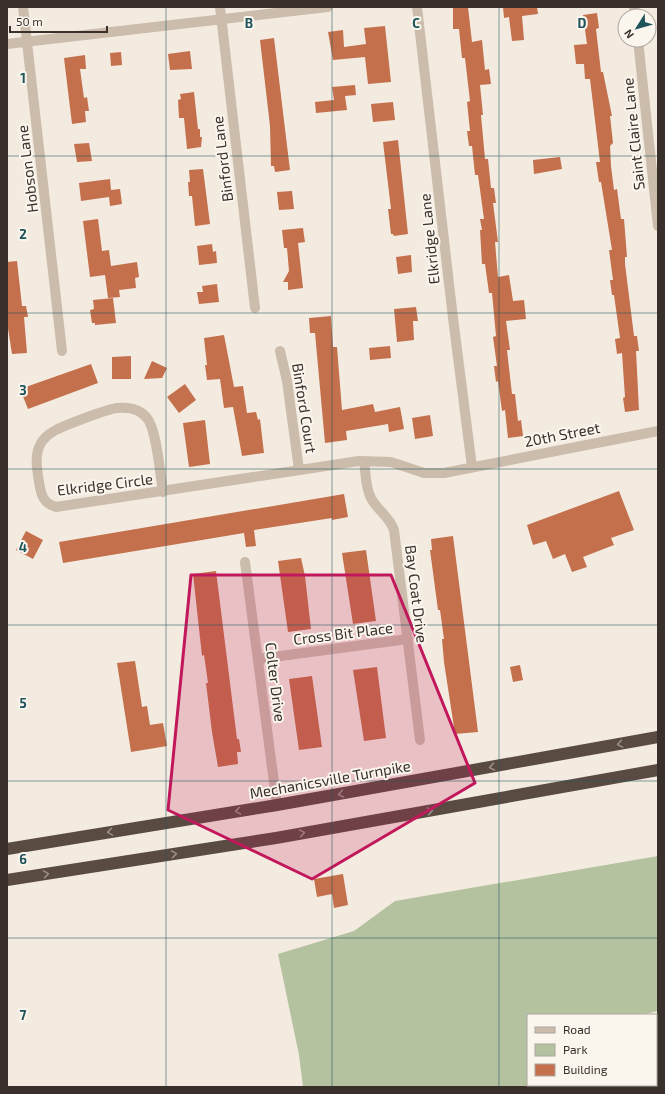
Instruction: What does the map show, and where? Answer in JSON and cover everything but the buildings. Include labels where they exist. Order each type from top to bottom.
[{"type":"highway","name":"Mechanicsville Turnpike","points":[[7,849],[276,805],[658,738]]},
{"type":"highway","points":[[7,880],[284,836],[658,770]]},
{"type":"street","name":"Hobson Lane","points":[[23,7],[62,351]]},
{"type":"street","name":"Binford Lane","points":[[220,7],[255,308]]},
{"type":"street","points":[[7,44],[328,7]]},
{"type":"street","name":"Elkridge Lane","points":[[417,7],[472,467]]},
{"type":"street","name":"Saint Claire Lane","points":[[639,48],[658,226]]},
{"type":"street","name":"Binford Court","points":[[280,351],[287,381],[299,470]]},
{"type":"street","name":"Elkridge Circle","points":[[162,492],[152,428],[148,419],[140,411],[130,408],[116,408],[55,430],[41,442],[37,451],[36,460],[40,492],[43,500],[49,505],[56,507],[162,492],[364,461],[391,462],[424,473],[437,474],[472,467]]},
{"type":"street","name":"20th Street","points":[[472,467],[658,432]]},
{"type":"street","name":"Bay Coat Drive","points":[[364,461],[369,494],[374,503],[388,518],[394,530],[420,740]]},
{"type":"street","name":"Colter Drive","points":[[245,562],[276,805]]},
{"type":"street","name":"Cross Bit Place","points":[[258,659],[408,639]]},
{"type":"highlighted area","points":[[191,575],[391,575],[475,783],[312,879],[168,810]]},
{"type":"green space","points":[[658,856],[658,1011],[646,1014],[527,1014],[527,1086],[609,1087],[303,1087],[299,1055],[278,954],[354,931],[395,901]]}]
